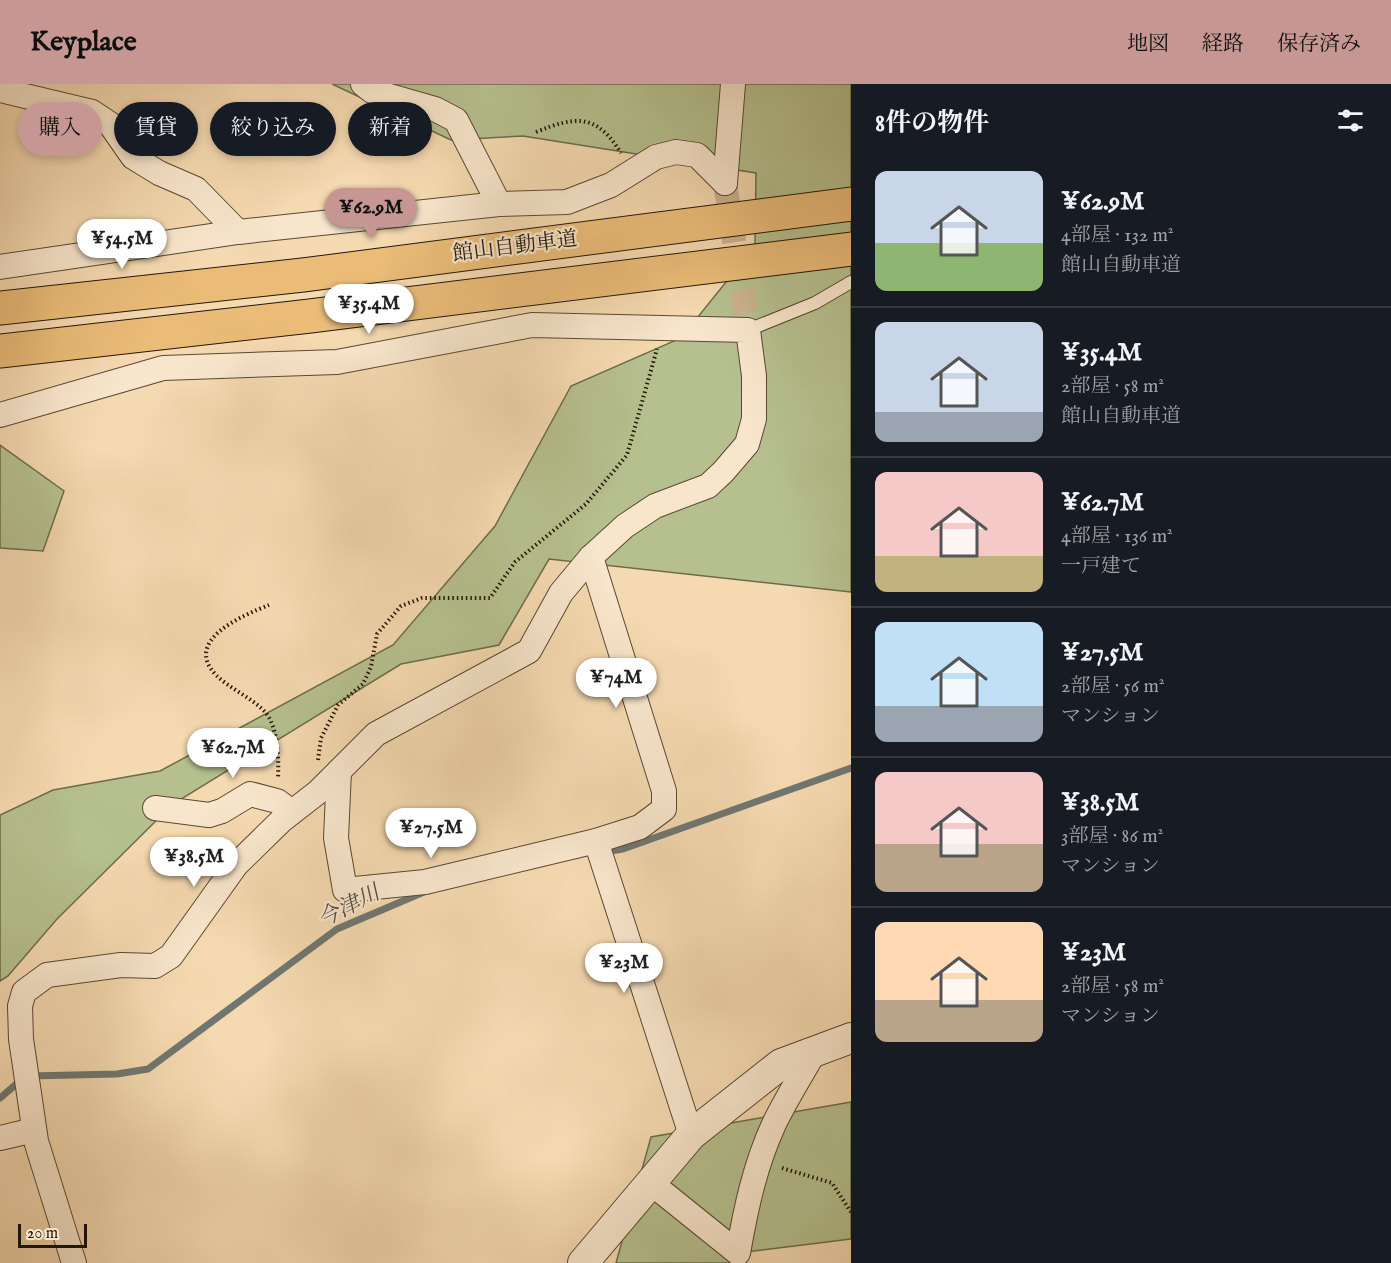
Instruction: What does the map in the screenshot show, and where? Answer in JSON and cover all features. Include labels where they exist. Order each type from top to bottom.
[{"type":"highway","name":"館山自動車道","points":[[0,308],[303,275],[851,204]]},
{"type":"highway","name":"館山自動車道","points":[[0,351],[310,316],[851,249]]},
{"type":"street","points":[[363,84],[372,91],[435,109],[456,120],[499,204]]},
{"type":"street","points":[[0,267],[238,232],[499,204],[567,202],[611,185],[656,157],[676,152],[697,155],[725,183],[733,84]]},
{"type":"street","points":[[0,90],[92,112],[110,124],[133,157],[159,173],[196,189],[238,232]]},
{"type":"street","points":[[0,415],[163,368],[337,362],[532,325],[748,330],[754,376],[754,418],[747,444],[723,472],[708,486],[654,506],[624,526],[591,557],[561,594],[530,651],[376,734],[312,796],[285,806],[236,865],[171,956],[155,966],[121,965],[47,975],[24,992],[20,1006],[21,1039],[36,1142],[74,1263]]},
{"type":"street","points":[[339,771],[336,838],[345,890],[425,882],[596,841],[640,827],[664,809],[664,791],[591,557]]},
{"type":"street","points":[[155,808],[209,815],[222,811],[250,794],[285,806]]},
{"type":"street","points":[[596,841],[691,1134]]},
{"type":"street","points":[[583,1263],[691,1134],[782,1064],[851,1038]]},
{"type":"street","points":[[651,1183],[738,1253],[751,1188],[762,1153],[774,1123],[814,1052]]},
{"type":"street","points":[[0,1138],[34,1130]]},
{"type":"lane","points":[[748,330],[814,303],[851,282]]},
{"type":"path","points":[[536,132],[562,122],[584,121],[596,124],[614,140],[633,171]]},
{"type":"path","points":[[312,796],[321,738],[338,705],[363,684],[371,667],[377,634],[401,606],[422,598],[490,598],[515,562],[586,504],[627,455],[663,328]]},
{"type":"path","points":[[268,605],[220,629],[207,647],[208,663],[215,674],[266,712],[274,732],[285,806]]},
{"type":"path","points":[[762,1153],[779,1167],[832,1183],[851,1212]]},
{"type":"green space","points":[[332,84],[851,84],[851,592],[549,559],[499,645],[401,664],[173,804],[57,919],[8,976],[0,981],[0,815],[53,790],[160,771],[393,645],[495,526],[571,386],[681,338],[755,246],[756,173],[523,136],[451,140],[432,131],[432,102],[370,102]]},
{"type":"green space","points":[[0,445],[64,491],[43,551],[0,548]]},
{"type":"green space","points":[[851,1102],[851,1239],[738,1253],[732,1263],[616,1263],[651,1137]]},
{"type":"waterway","name":"今津川","points":[[604,852],[623,849],[851,768]]},
{"type":"waterway","name":"今津川","points":[[30,1076],[117,1074],[148,1069],[337,929],[424,892]]},
{"type":"waterway","name":"今津川","points":[[0,1098],[21,1080]]},
{"type":"tunnel","points":[[725,183],[748,330]]}]
